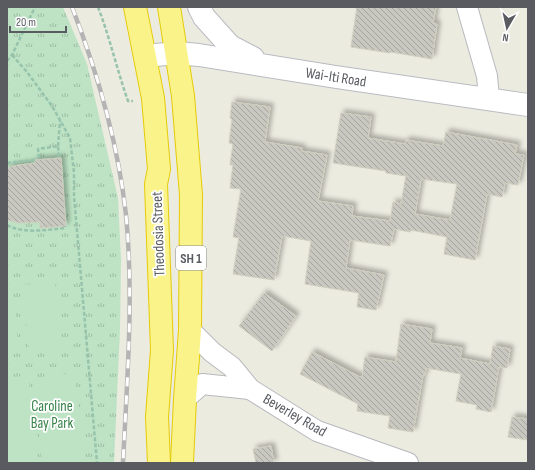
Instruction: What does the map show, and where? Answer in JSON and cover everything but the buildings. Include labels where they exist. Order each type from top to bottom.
[{"type":"highway","name":"Theodosia Street","points":[[135,7],[153,98],[159,169],[156,184],[162,350],[157,417],[159,463]]},
{"type":"highway","name":"Theodosia Street","points":[[169,7],[183,96],[191,195],[190,330],[184,399],[182,463]]},
{"type":"main road","points":[[199,7],[204,18],[230,46],[267,66]]},
{"type":"main road","name":"Wai-Iti Road","points":[[145,56],[177,53],[528,105]]},
{"type":"street","points":[[467,7],[487,76],[489,100]]},
{"type":"street","name":"Beverley Road","points":[[190,330],[212,352],[232,366],[250,389],[318,431],[408,463]]},
{"type":"street","name":"Beverley Road","points":[[184,399],[202,384],[250,389]]},
{"type":"path","points":[[7,61],[12,55],[35,7]]},
{"type":"path","points":[[98,7],[109,34],[121,81],[128,101],[138,100]]},
{"type":"path","points":[[12,55],[31,77],[60,119],[70,138],[98,463]]},
{"type":"path","points":[[59,158],[58,146],[60,119]]},
{"type":"path","points":[[39,158],[38,150],[58,146]]},
{"type":"path","points":[[7,163],[35,160]]},
{"type":"path","points":[[7,225],[14,229],[44,230],[65,228],[65,226]]},
{"type":"green space","name":"Caroline Bay Park","points":[[7,7],[63,7],[87,64],[118,198],[121,260],[120,330],[114,463],[7,463]]},
{"type":"green space","points":[[55,282],[62,350],[29,352],[22,285]]},
{"type":"green space","points":[[7,286],[12,286],[19,353],[7,354]]},
{"type":"green space","points":[[74,373],[85,463],[42,463],[33,378]]},
{"type":"green space","points":[[28,375],[38,463],[7,463],[7,378]]},
{"type":"railway","points":[[72,7],[106,109],[118,162],[126,215],[130,308],[123,463]]}]
